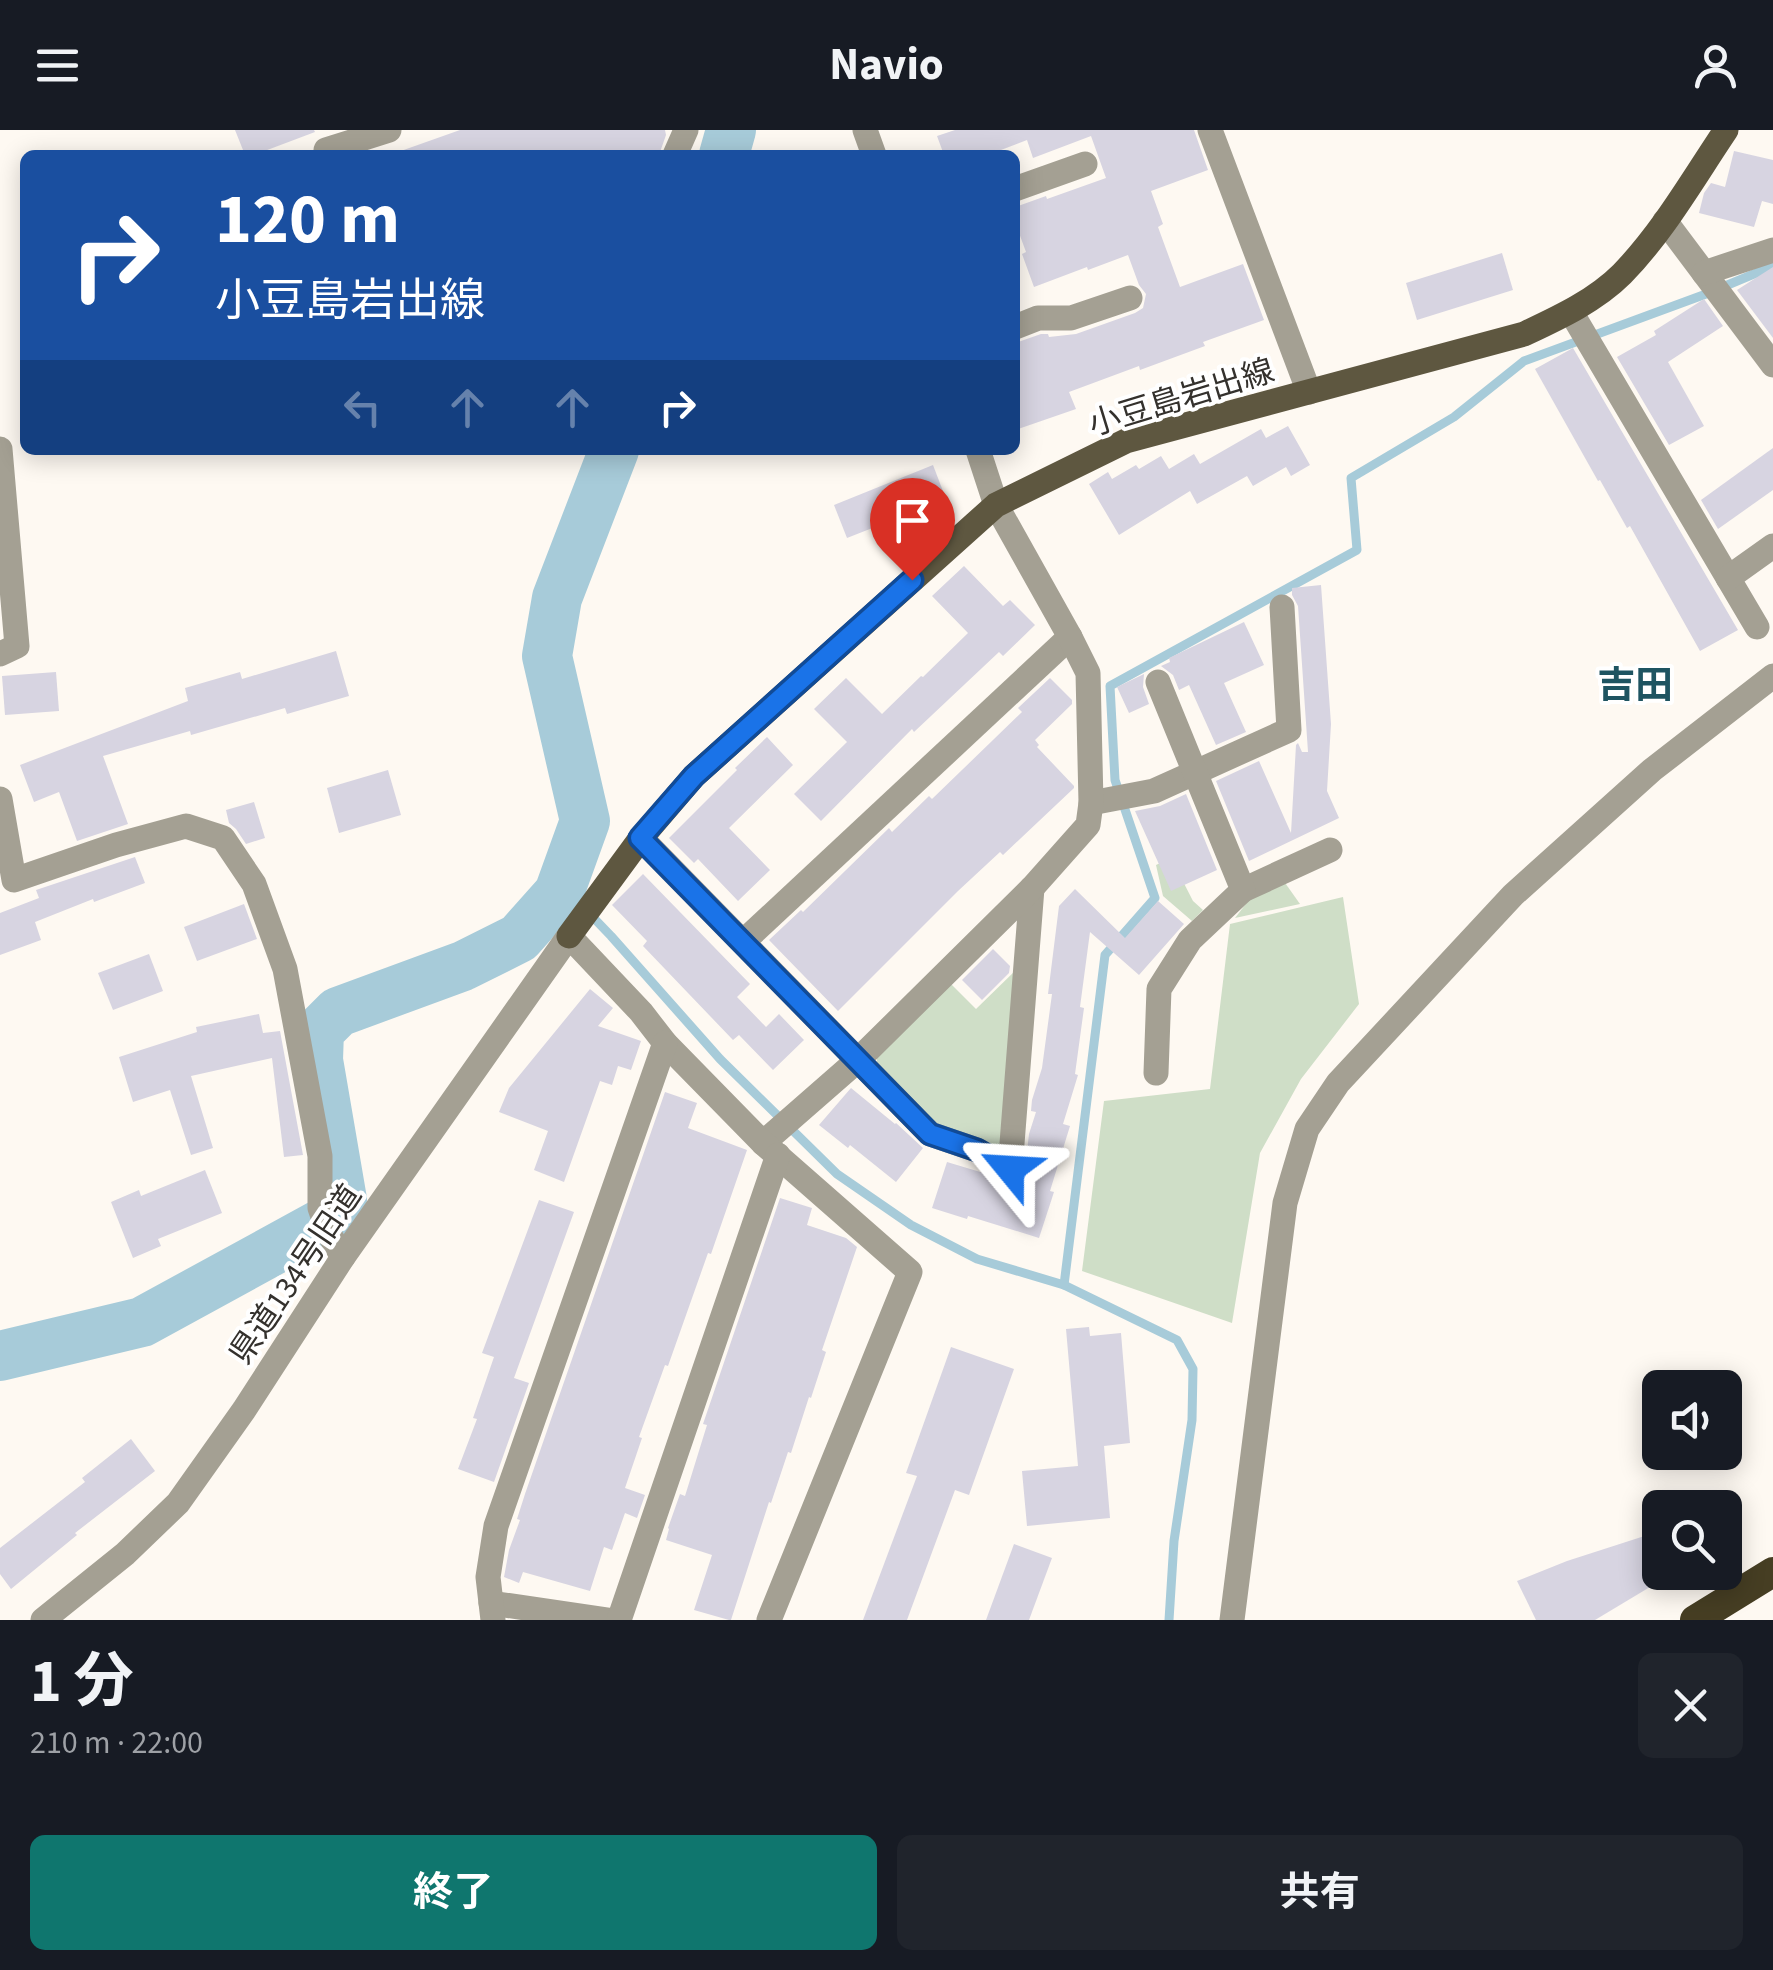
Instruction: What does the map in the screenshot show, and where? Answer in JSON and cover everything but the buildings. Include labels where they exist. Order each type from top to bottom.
[{"type":"highway","points":[[1695,1620],[1773,1572]]},
{"type":"main road","name":"小豆島岩出線","points":[[568,936],[640,838],[694,776],[996,505],[1126,441],[1576,319],[1621,276],[1665,221],[1726,130]]},
{"type":"street","points":[[324,145],[389,130]]},
{"type":"street","points":[[1210,130],[1309,392]]},
{"type":"street","points":[[1020,187],[1085,164]]},
{"type":"street","points":[[1665,221],[1773,365]]},
{"type":"street","points":[[1713,285],[1773,250]]},
{"type":"street","points":[[1020,325],[1038,318],[1071,318],[1130,298]]},
{"type":"street","points":[[1576,319],[1757,626]]},
{"type":"street","points":[[0,449],[17,646],[0,654]]},
{"type":"street","points":[[980,455],[996,505],[1088,673],[1111,799]]},
{"type":"street","points":[[1728,578],[1773,546]]},
{"type":"street","points":[[619,1620],[772,1143],[798,1112],[858,1060],[1032,888],[1111,799],[1154,792],[1289,730],[1282,606]]},
{"type":"street","points":[[743,942],[1070,637]]},
{"type":"street","points":[[1232,1620],[1284,1202],[1307,1129],[1338,1082],[1514,895],[1652,770],[1773,676]]},
{"type":"street","points":[[1158,682],[1243,890]]},
{"type":"street","points":[[0,799],[14,880],[186,826],[224,838],[254,884],[285,969],[320,1156],[320,1208],[343,1257]]},
{"type":"street","points":[[640,838],[930,1134],[977,1150],[1010,1169],[1032,888]]},
{"type":"street","points":[[1156,1073],[1159,988],[1190,940],[1243,890],[1330,850]]},
{"type":"street","points":[[568,936],[641,1012],[665,1043],[910,1272],[768,1620]]},
{"type":"street","name":"県道134号旧道","points":[[43,1620],[125,1554],[178,1503],[244,1410],[343,1257],[568,936]]},
{"type":"street","points":[[608,1620],[492,1611],[488,1577],[496,1526],[665,1043]]},
{"type":"green space","points":[[1171,858],[1193,901],[1203,910],[1192,921],[1163,896],[1156,865]]},
{"type":"green space","points":[[1283,880],[1300,904],[1235,918],[1252,896]]},
{"type":"green space","points":[[1343,897],[1359,1004],[1301,1079],[1260,1153],[1232,1323],[1082,1271],[1104,1101],[1210,1089],[1230,924]]},
{"type":"green space","points":[[1021,965],[1003,1149],[993,1152],[934,1125],[877,1067],[877,1054],[951,984],[976,1009]]},
{"type":"waterway","points":[[725,150],[731,130]]},
{"type":"waterway","points":[[1064,1285],[1105,955],[1155,898],[1115,780],[1110,686],[1357,550],[1351,478],[1454,417],[1524,361],[1773,266]]},
{"type":"waterway","points":[[0,1356],[142,1322],[334,1217],[342,1200],[318,1060],[319,1031],[338,1012],[463,966],[519,938],[559,893],[585,821],[547,656],[557,598],[612,455]]},
{"type":"waterway","points":[[562,885],[720,1059],[837,1174],[911,1225],[977,1259],[1064,1285],[1177,1340],[1193,1369],[1192,1420],[1174,1541],[1169,1620]]},
{"type":"district","name":"吉田","points":[[1635,685]]},
{"type":"route","points":[[912,580],[694,776],[640,838],[930,1134],[977,1150],[1010,1169]]}]
